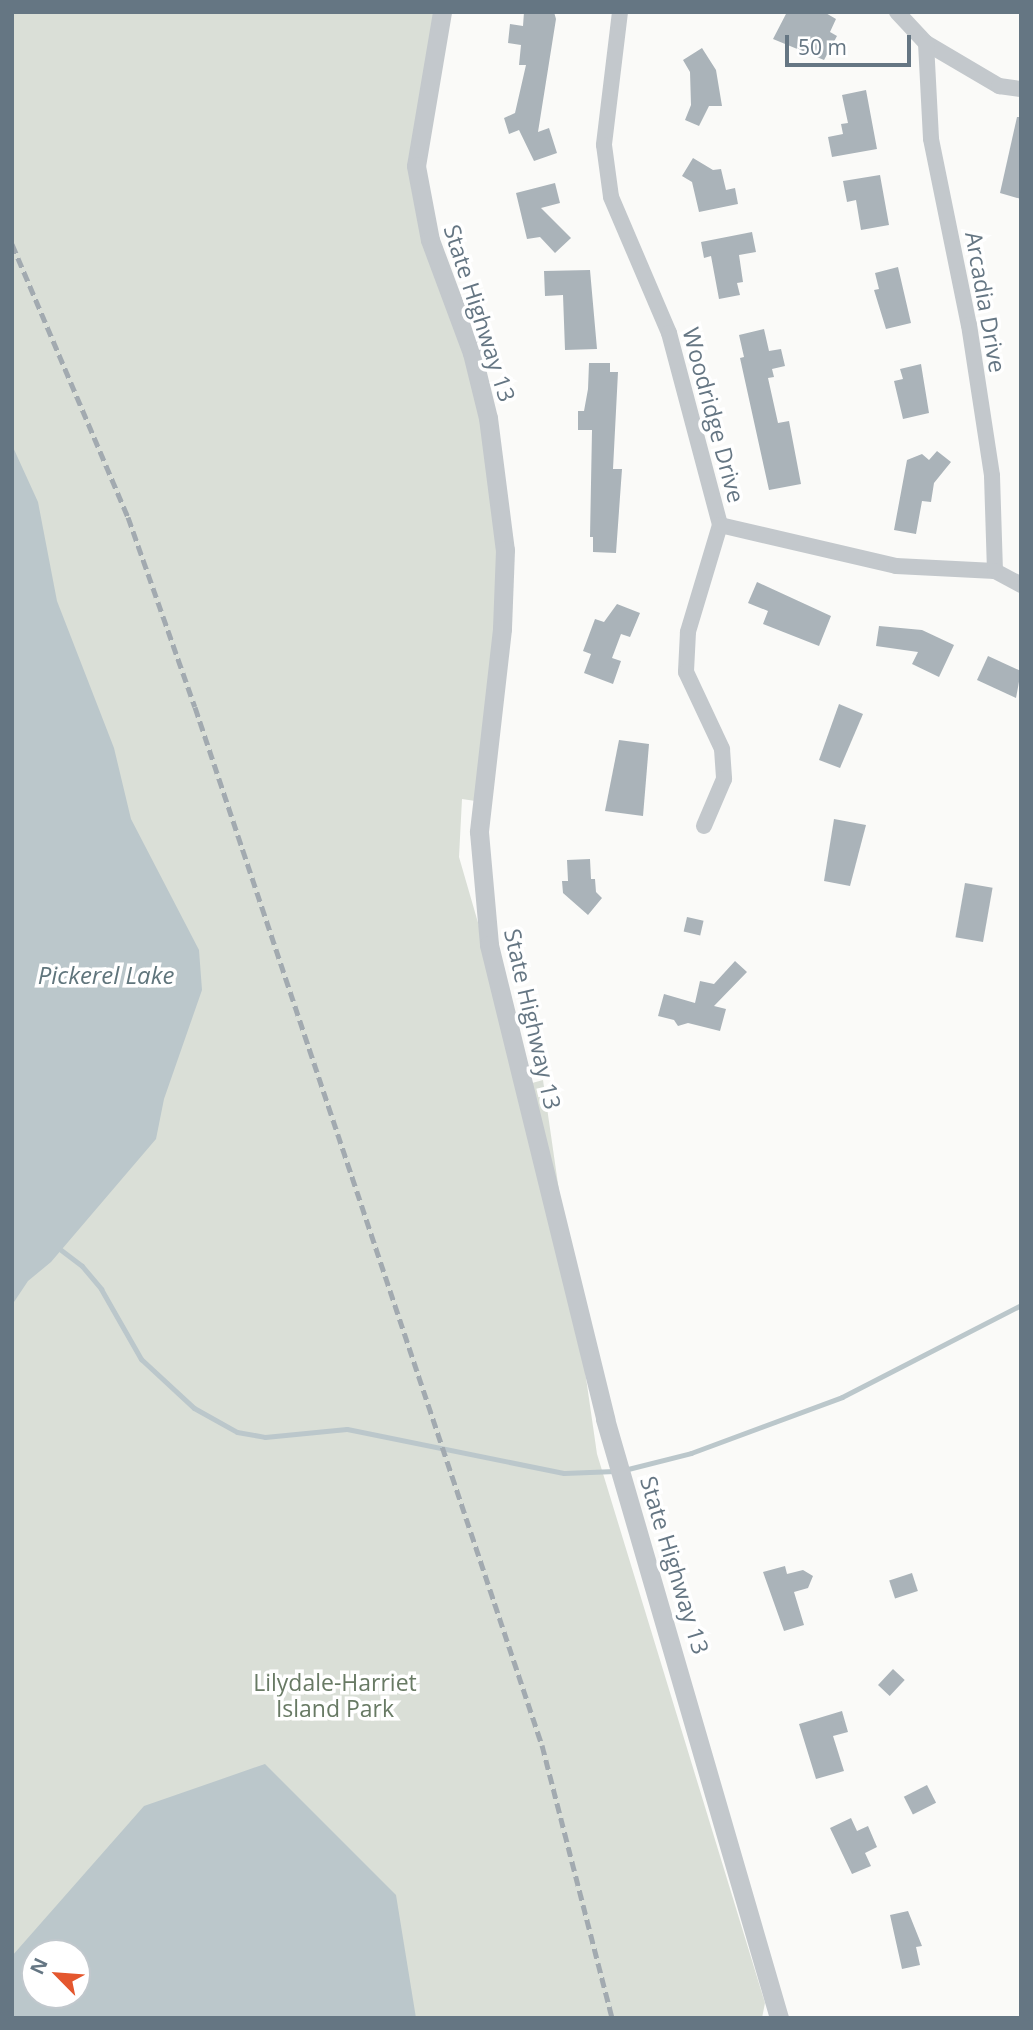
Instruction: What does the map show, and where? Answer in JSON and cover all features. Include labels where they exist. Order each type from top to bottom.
[{"type":"street","name":"State Highway 13","points":[[442,12],[420,130],[418,177],[430,240],[472,353],[488,418],[505,550],[502,629],[479,832],[489,945],[605,1419],[665,1616],[779,2018]]},
{"type":"street","name":"Woodridge Drive","points":[[620,12],[604,145],[611,197],[669,333],[720,525],[688,632],[686,672],[722,749],[724,779],[704,826]]},
{"type":"street","points":[[897,12],[926,43],[999,86],[1021,89]]},
{"type":"street","name":"Arcadia Drive","points":[[926,43],[931,139],[969,325],[992,476],[995,571]]},
{"type":"street","points":[[720,525],[896,566],[995,571],[1021,585]]},
{"type":"green space","name":"Lilydale-Harriet Island Park","points":[[12,12],[435,12],[411,187],[492,436],[504,615],[489,803],[462,799],[459,857],[525,1085],[543,1080],[597,1454],[765,2003],[762,2018],[12,2018]]},
{"type":"water","name":"Pickerel Lake","points":[[12,445],[38,502],[57,601],[114,748],[131,819],[199,950],[202,990],[164,1099],[156,1139],[51,1262],[28,1281],[12,1305]]},
{"type":"water","points":[[265,1764],[396,1895],[416,2018],[12,2018],[12,1956],[21,1946],[21,2009],[91,2009],[91,1939],[27,1939],[144,1806]]},
{"type":"building","points":[[524,12],[554,12],[556,19],[538,132],[549,128],[557,153],[534,161],[519,130],[509,134],[504,118],[515,113],[526,65],[519,65],[521,45],[508,43],[510,24],[523,26]]},
{"type":"building","points":[[787,12],[824,12],[836,19],[830,32],[837,36],[824,60],[773,39]]},
{"type":"building","points":[[702,48],[716,70],[722,106],[709,106],[699,126],[685,120],[691,105],[690,72],[683,60]]},
{"type":"building","points":[[866,90],[877,149],[832,157],[828,137],[843,134],[841,124],[848,123],[842,95]]},
{"type":"building","points":[[1017,117],[1021,117],[1021,199],[1000,193]]},
{"type":"building","points":[[693,158],[713,170],[721,169],[726,190],[735,188],[738,204],[699,212],[692,182],[682,176]]},
{"type":"building","points":[[880,175],[889,225],[861,230],[856,200],[847,202],[843,181]]},
{"type":"building","points":[[555,183],[560,203],[541,208],[571,238],[555,253],[540,237],[527,239],[516,193]]},
{"type":"building","points":[[752,232],[756,252],[739,255],[743,282],[737,283],[740,295],[719,299],[711,256],[704,258],[701,242]]},
{"type":"building","points":[[898,267],[911,323],[886,329],[874,290],[879,289],[875,273]]},
{"type":"building","points":[[590,270],[597,349],[565,350],[563,295],[545,296],[544,271]]},
{"type":"building","points":[[764,329],[769,351],[781,349],[785,366],[772,369],[774,377],[768,378],[778,423],[789,421],[801,484],[769,490],[740,358],[744,357],[739,335]]},
{"type":"building","points":[[589,363],[610,363],[610,372],[618,372],[613,469],[622,469],[616,553],[593,552],[593,537],[590,537],[592,430],[578,430],[578,411],[584,411],[588,389]]},
{"type":"building","points":[[921,364],[929,413],[903,419],[894,381],[903,379],[900,369]]},
{"type":"building","points":[[937,451],[951,462],[934,483],[931,502],[922,501],[916,534],[894,530],[907,460],[922,454],[929,460]]},
{"type":"building","points":[[757,582],[831,616],[819,646],[763,624],[768,611],[748,603]]},
{"type":"building","points":[[617,604],[640,613],[630,637],[621,634],[612,658],[621,661],[613,684],[584,673],[591,654],[583,651],[595,619],[604,622]]},
{"type":"building","points":[[879,626],[922,630],[954,645],[939,677],[912,664],[918,652],[876,646]]},
{"type":"building","points":[[988,656],[1021,671],[1016,698],[977,680]]},
{"type":"building","points":[[839,704],[863,714],[840,768],[819,760]]},
{"type":"building","points":[[619,740],[649,744],[643,816],[605,811]]},
{"type":"building","points":[[834,819],[866,825],[850,886],[824,881]]},
{"type":"building","points":[[590,859],[591,879],[595,879],[596,892],[602,898],[588,915],[563,893],[562,881],[568,881],[567,860]]},
{"type":"building","points":[[965,883],[993,888],[983,942],[955,937]]},
{"type":"building","points":[[687,917],[704,921],[700,935],[684,932]]},
{"type":"building","points":[[735,961],[747,972],[714,1006],[726,1009],[720,1031],[688,1023],[678,1026],[674,1020],[658,1016],[664,994],[695,1003],[700,981],[714,984]]},
{"type":"building","points":[[785,1566],[787,1574],[803,1570],[813,1576],[808,1588],[794,1592],[804,1625],[784,1631],[763,1572]]},
{"type":"building","points":[[912,1573],[918,1591],[895,1598],[889,1580]]},
{"type":"building","points":[[893,1669],[905,1680],[890,1696],[878,1685]]},
{"type":"building","points":[[842,1711],[848,1732],[833,1736],[844,1771],[816,1779],[799,1724]]},
{"type":"building","points":[[927,1785],[936,1803],[913,1815],[904,1797]]},
{"type":"building","points":[[851,1818],[857,1831],[868,1826],[877,1847],[865,1853],[871,1866],[852,1874],[830,1828]]},
{"type":"building","points":[[908,1911],[922,1946],[916,1947],[920,1965],[902,1969],[890,1915]]},
{"type":"waterway","points":[[61,1250],[82,1266],[101,1289],[141,1359],[194,1408],[237,1432],[265,1437],[347,1429],[564,1473],[615,1471]]},
{"type":"waterway","points":[[624,1470],[691,1453],[842,1397],[1021,1305]]},
{"type":"railway","points":[[12,244],[128,517],[195,707],[542,1745],[612,2018]]}]
